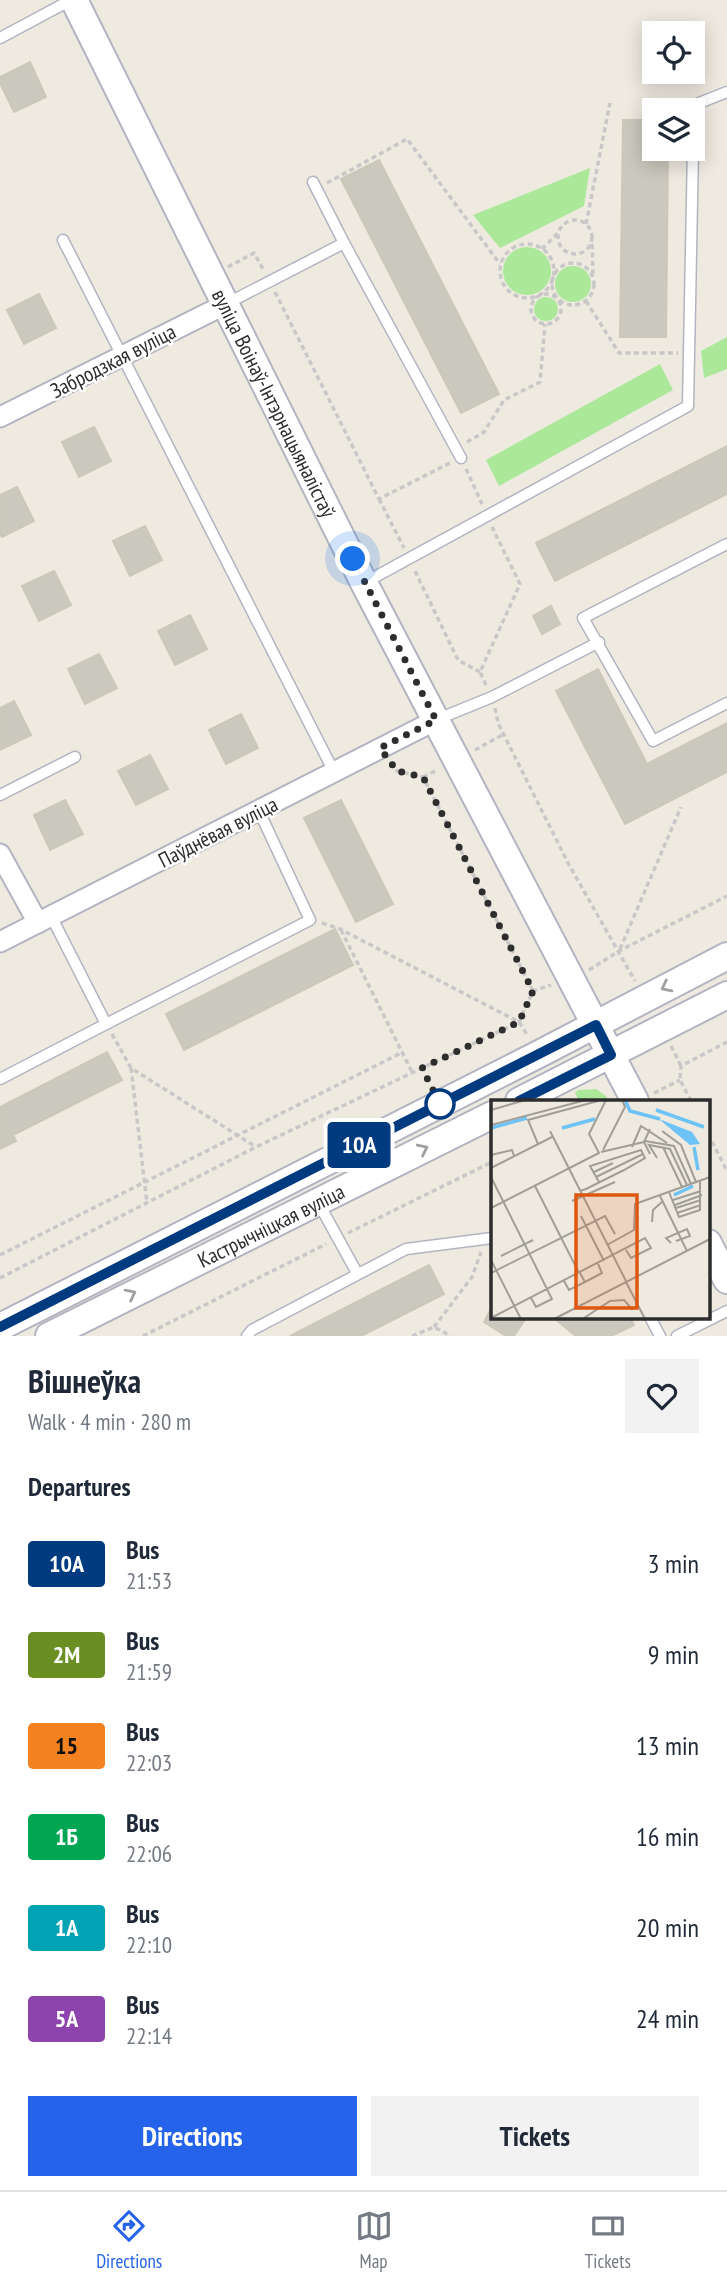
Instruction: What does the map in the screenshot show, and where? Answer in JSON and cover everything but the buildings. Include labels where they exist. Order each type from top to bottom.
[{"type":"main road","name":"вуліца Воінаў-Інтэрнацыяналістаў","points":[[72,0],[364,583],[611,1055],[641,1099]]},
{"type":"main road","name":"Кастрычніцкая вуліца","points":[[0,1327],[727,956]]},
{"type":"main road","points":[[521,1100],[727,995]]},
{"type":"main road","name":"Кастрычніцкая вуліца","points":[[49,1336],[84,1322],[317,1200],[491,1115]]},
{"type":"main road","points":[[710,1246],[727,1280]]},
{"type":"street","name":"Забродзкая вуліца","points":[[0,417],[226,304]]},
{"type":"street","name":"Паўднёвая вуліца","points":[[0,942],[436,720]]},
{"type":"street","points":[[0,854],[44,920]]},
{"type":"lane","points":[[0,38],[72,0]]},
{"type":"lane","points":[[705,101],[727,92]]},
{"type":"lane","points":[[364,583],[688,406],[693,161]]},
{"type":"lane","points":[[315,186],[459,453]]},
{"type":"lane","points":[[63,240],[334,772]]},
{"type":"lane","points":[[226,304],[344,243]]},
{"type":"lane","points":[[727,544],[583,618],[653,741],[727,703]]},
{"type":"lane","points":[[436,720],[492,696],[599,642]]},
{"type":"lane","points":[[0,795],[75,757]]},
{"type":"lane","points":[[0,1079],[310,920],[259,811]]},
{"type":"lane","points":[[44,920],[106,1024]]},
{"type":"lane","points":[[317,1200],[357,1273]]},
{"type":"lane","points":[[247,1336],[252,1330],[406,1249],[490,1237]]},
{"type":"lane","points":[[677,1336],[727,1311]]},
{"type":"lane","points":[[651,1318],[660,1336]]},
{"type":"path","points":[[586,224],[610,103]]},
{"type":"path","points":[[315,186],[407,139],[500,264]]},
{"type":"path","points":[[542,249],[571,220],[586,224],[591,230],[594,289],[586,301],[575,306],[558,299],[550,294],[540,295],[522,298],[506,290],[499,273],[500,264],[509,250],[517,245],[526,243],[542,249],[553,263],[552,281],[552,287],[558,299],[562,309],[561,314],[555,322],[545,324],[536,320],[531,311],[533,302],[540,295],[552,281],[558,268],[570,262],[583,265],[593,275]]},
{"type":"path","points":[[559,232],[562,247],[570,253],[586,250],[592,242]]},
{"type":"path","points":[[211,275],[254,253],[458,660],[480,672],[492,696],[498,723],[509,746],[568,863],[620,951]]},
{"type":"path","points":[[586,301],[619,353],[689,354]]},
{"type":"path","points":[[379,499],[459,453],[484,432],[504,400],[540,382],[545,324]]},
{"type":"path","points":[[459,453],[520,584],[480,672]]},
{"type":"path","points":[[380,748],[397,771],[423,777],[533,991]]},
{"type":"path","points":[[620,951],[681,807]]},
{"type":"path","points":[[584,973],[620,951],[727,896]]},
{"type":"path","points":[[310,920],[340,929],[519,1022],[530,1039]]},
{"type":"path","points":[[340,929],[412,1072]]},
{"type":"path","points":[[0,1278],[256,1147],[519,1022],[533,991],[558,983]]},
{"type":"path","points":[[106,1024],[131,1068],[147,1203]]},
{"type":"path","points":[[690,1100],[680,1080],[681,1066],[727,1042]]},
{"type":"path","points":[[0,1255],[402,1052]]},
{"type":"path","points":[[131,1068],[256,1147]]},
{"type":"path","points":[[641,1099],[680,1080]]},
{"type":"path","points":[[710,1138],[727,1171]]},
{"type":"path","points":[[143,1336],[491,1162]]},
{"type":"path","points":[[412,1336],[434,1327],[472,1277],[490,1237]]},
{"type":"path","points":[[434,1327],[451,1336]]},
{"type":"green space","points":[[590,168],[584,206],[500,248],[473,215]]},
{"type":"green space","points":[[527,247],[536,248],[544,254],[550,262],[550,280],[544,288],[536,294],[527,295],[518,294],[510,288],[504,280],[503,271],[504,262],[510,254],[518,248]]},
{"type":"green space","points":[[573,266],[586,271],[591,284],[586,297],[573,302],[560,297],[555,284],[560,271]]},
{"type":"green space","points":[[546,297],[557,304],[558,309],[551,320],[546,321],[535,314],[534,309],[541,298]]},
{"type":"green space","points":[[727,337],[727,369],[704,378],[701,351]]},
{"type":"green space","points":[[660,364],[673,390],[499,486],[486,460]]},
{"type":"green space","points":[[596,1089],[608,1100],[578,1100],[575,1093],[578,1090]]},
{"type":"bus line","name":"10A","points":[[0,1327],[596,1025],[611,1055],[521,1100]]},
{"type":"route","points":[[353,559],[436,720],[380,748],[397,771],[423,777],[533,991],[519,1022],[422,1068],[440,1104]]}]
